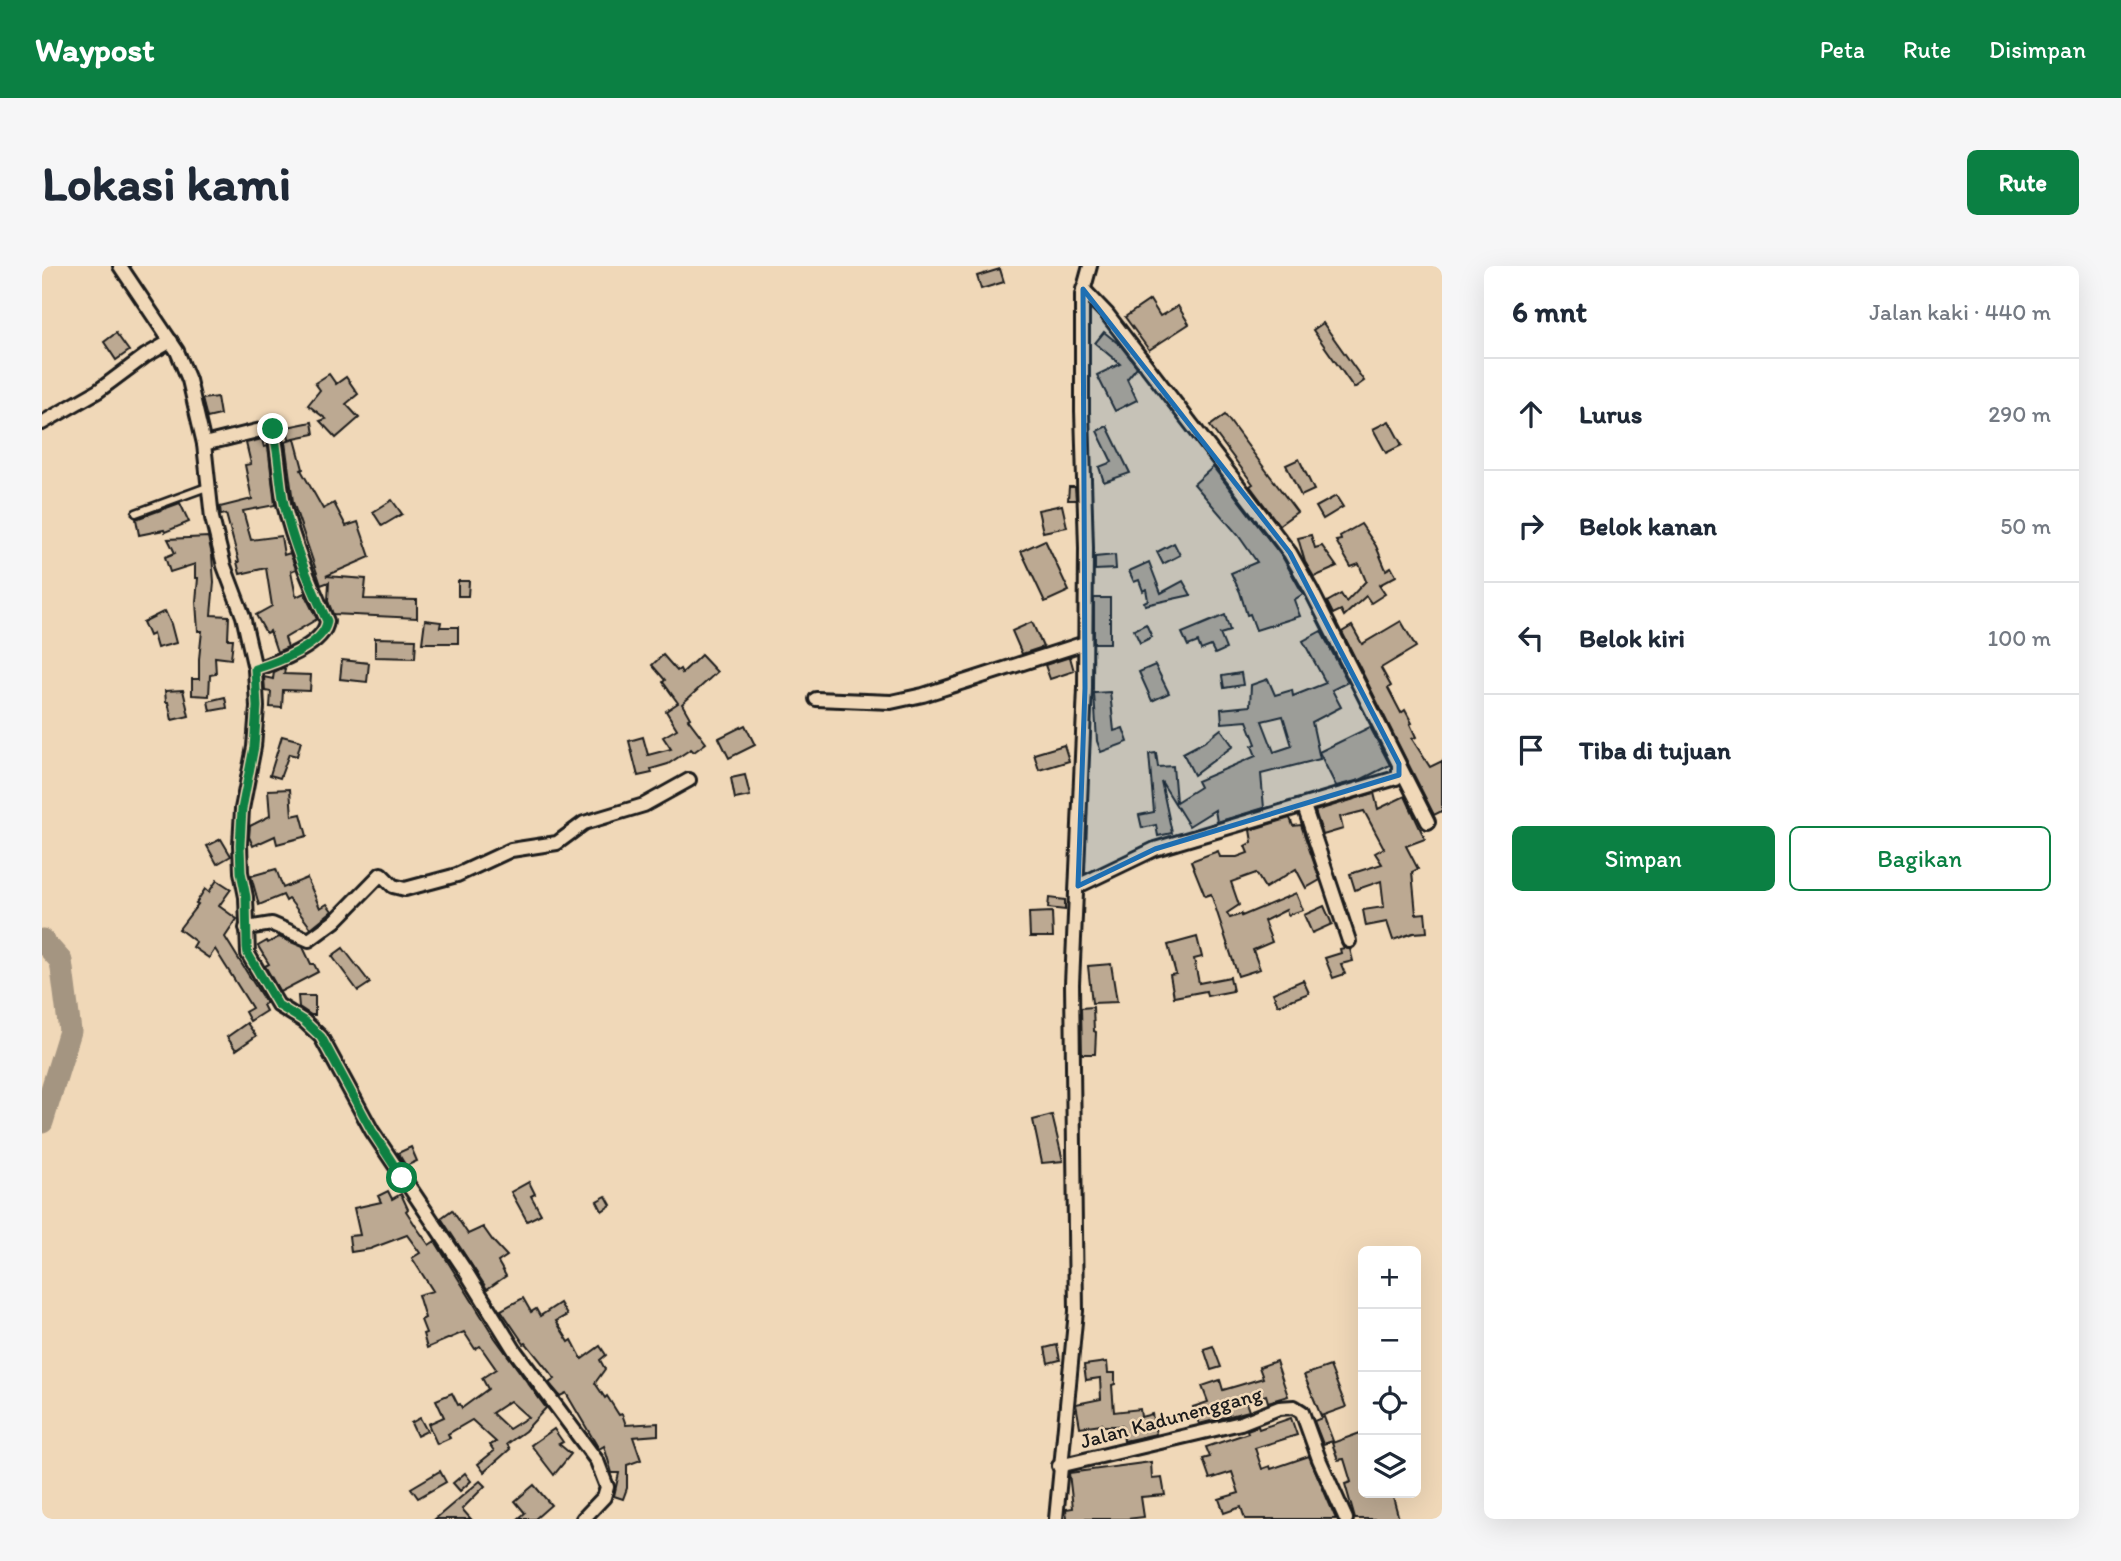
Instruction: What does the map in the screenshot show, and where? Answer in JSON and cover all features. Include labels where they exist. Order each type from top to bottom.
[{"type":"street","points":[[120,266],[171,341],[190,380],[204,444],[212,518],[224,566],[243,617],[255,669],[257,707],[254,747],[244,798],[240,845],[241,872],[246,897],[248,954],[278,1005],[304,1021],[321,1037],[366,1121],[395,1167],[463,1267],[515,1351],[597,1461],[607,1487],[604,1497],[583,1519]]},
{"type":"street","name":"Jalan Kadunenggang","points":[[1056,1519],[1076,1311],[1072,984],[1078,886],[1085,643],[1083,289],[1090,266]]},
{"type":"street","points":[[1083,289],[1107,314],[1290,554],[1311,590],[1428,822]]},
{"type":"street","points":[[42,423],[98,391],[145,356],[171,341]]},
{"type":"street","points":[[204,444],[273,429],[284,500],[295,543],[302,566],[327,621],[327,627],[321,634],[290,657],[255,669]]},
{"type":"street","points":[[816,699],[891,702],[923,695],[1085,643]]},
{"type":"street","points":[[1078,886],[1155,849],[1396,778],[1399,775],[1399,764]]},
{"type":"street","points":[[246,928],[272,924],[309,940],[335,920],[381,874],[393,886],[405,889],[457,876],[511,850],[558,843],[584,822],[644,805],[689,780]]},
{"type":"street","points":[[1304,806],[1349,942]]},
{"type":"street","name":"Jalan Kadunenggang","points":[[1059,1466],[1241,1423],[1279,1409],[1294,1408],[1302,1412],[1319,1459],[1346,1519]]},
{"type":"lane","points":[[136,513],[207,487]]},
{"type":"highlighted area","points":[[1083,289],[1290,553],[1399,764],[1399,775],[1155,849],[1078,886],[1085,688]]},
{"type":"building","points":[[1000,269],[1004,282],[981,289],[977,276]]},
{"type":"building","points":[[1150,300],[1160,316],[1178,306],[1189,324],[1149,350],[1125,317]]},
{"type":"building","points":[[1323,323],[1364,381],[1354,388],[1313,330]]},
{"type":"building","points":[[1104,332],[1120,345],[1137,367],[1127,379],[1137,400],[1115,411],[1097,375],[1120,364],[1095,343]]},
{"type":"building","points":[[116,333],[129,351],[116,360],[104,342]]},
{"type":"building","points":[[329,374],[336,384],[346,377],[358,394],[346,404],[359,418],[336,438],[320,421],[326,419],[308,405],[320,390],[315,383]]},
{"type":"building","points":[[217,397],[220,415],[207,418],[202,399]]},
{"type":"building","points":[[1225,415],[1297,512],[1279,525],[1250,486],[1253,484],[1210,426]]},
{"type":"building","points":[[1389,421],[1402,445],[1386,453],[1373,429]]},
{"type":"building","points":[[312,422],[314,434],[289,439],[287,427]]},
{"type":"building","points":[[1107,426],[1130,473],[1104,482],[1099,467],[1112,462],[1097,431]]},
{"type":"building","points":[[262,439],[264,447],[268,446],[275,505],[243,511],[251,540],[281,536],[284,555],[290,553],[296,569],[291,571],[296,597],[304,593],[317,619],[285,638],[288,647],[277,652],[270,631],[266,633],[256,615],[272,606],[266,568],[240,574],[226,514],[221,515],[220,507],[252,499],[245,465],[251,464],[246,443]]},
{"type":"building","points":[[295,439],[303,469],[301,470],[323,509],[334,503],[346,526],[358,522],[370,557],[326,576],[366,579],[364,599],[417,600],[417,618],[333,614],[328,601],[329,582],[321,585],[293,502],[285,442]]},
{"type":"building","points":[[1299,459],[1314,490],[1301,496],[1286,465]]},
{"type":"building","points":[[1213,467],[1283,558],[1303,594],[1294,600],[1300,616],[1256,630],[1250,614],[1247,615],[1231,573],[1257,562],[1238,535],[1194,484]]},
{"type":"building","points":[[1069,487],[1075,487],[1076,500],[1068,500]]},
{"type":"building","points":[[1336,496],[1343,507],[1323,519],[1316,507]]},
{"type":"building","points":[[392,500],[402,514],[382,526],[373,512]]},
{"type":"building","points":[[180,503],[189,522],[165,532],[164,530],[139,535],[136,519]]},
{"type":"building","points":[[1062,505],[1067,527],[1043,532],[1038,510]]},
{"type":"building","points":[[1361,524],[1376,546],[1386,570],[1391,567],[1396,576],[1379,585],[1385,594],[1371,603],[1366,596],[1344,616],[1341,610],[1333,614],[1327,602],[1341,594],[1346,602],[1366,581],[1359,564],[1351,567],[1336,541]]},
{"type":"building","points":[[1311,535],[1315,548],[1322,546],[1337,567],[1314,577],[1305,562],[1298,538]]},
{"type":"building","points":[[208,537],[214,582],[211,615],[229,616],[228,639],[233,639],[231,659],[215,657],[216,674],[210,675],[209,696],[192,695],[192,679],[199,679],[202,631],[198,631],[198,578],[195,578],[195,564],[170,572],[165,557],[175,553],[168,539]]},
{"type":"building","points":[[1045,540],[1069,591],[1045,602],[1021,551]]},
{"type":"building","points":[[1174,543],[1180,555],[1163,564],[1157,552]]},
{"type":"building","points":[[1115,555],[1116,569],[1095,570],[1095,557]]},
{"type":"building","points":[[1149,562],[1161,593],[1183,581],[1191,595],[1145,605],[1144,602],[1148,600],[1146,589],[1143,591],[1139,580],[1134,582],[1129,571]]},
{"type":"building","points":[[458,581],[469,581],[468,596],[458,596]]},
{"type":"building","points":[[1094,598],[1110,598],[1110,643],[1094,643]]},
{"type":"building","points":[[165,611],[176,643],[157,648],[153,634],[149,636],[143,622]]},
{"type":"building","points":[[1225,615],[1230,631],[1220,634],[1226,649],[1215,654],[1211,646],[1201,650],[1198,642],[1188,646],[1182,633]]},
{"type":"building","points":[[425,620],[441,622],[440,627],[458,627],[458,643],[422,643]]},
{"type":"building","points":[[1401,621],[1416,647],[1381,668],[1401,713],[1405,710],[1412,723],[1410,724],[1416,737],[1412,739],[1430,767],[1442,761],[1442,811],[1434,815],[1342,632],[1352,626],[1362,644]]},
{"type":"building","points":[[1032,622],[1043,647],[1022,654],[1012,631]]},
{"type":"building","points":[[1146,624],[1152,637],[1140,643],[1134,630]]},
{"type":"building","points":[[1321,631],[1348,682],[1332,690],[1341,707],[1312,722],[1320,759],[1261,774],[1264,808],[1217,822],[1215,810],[1189,826],[1161,781],[1172,833],[1158,836],[1156,825],[1142,828],[1139,815],[1154,812],[1149,754],[1156,753],[1158,767],[1173,766],[1176,802],[1200,787],[1197,781],[1256,756],[1252,746],[1256,744],[1247,721],[1222,723],[1221,709],[1250,706],[1251,685],[1268,679],[1275,695],[1292,690],[1293,696],[1326,683],[1303,641]],"holes":[[[1283,716],[1292,746],[1274,752],[1262,721]]]},
{"type":"building","points":[[375,638],[416,639],[415,658],[375,657]]},
{"type":"building","points":[[663,655],[682,673],[701,655],[717,672],[682,704],[690,718],[688,719],[706,743],[694,752],[691,749],[668,764],[651,769],[652,773],[638,776],[629,741],[643,737],[648,755],[671,749],[663,737],[677,729],[666,711],[678,703],[663,682],[665,680],[652,665]]},
{"type":"building","points":[[1070,657],[1074,671],[1050,679],[1045,665]]},
{"type":"building","points":[[342,660],[369,663],[367,682],[340,679]]},
{"type":"building","points":[[1155,665],[1169,693],[1152,701],[1139,672]]},
{"type":"building","points":[[285,669],[284,674],[311,675],[310,691],[283,690],[282,708],[270,707],[271,692],[265,691],[264,677],[273,679],[274,672]]},
{"type":"building","points":[[1241,673],[1243,685],[1224,688],[1222,676]]},
{"type":"building","points":[[183,690],[189,716],[172,720],[165,691]]},
{"type":"building","points":[[1110,692],[1114,731],[1123,728],[1128,742],[1101,752],[1097,741],[1094,693]]},
{"type":"building","points":[[225,697],[227,708],[210,711],[208,701]]},
{"type":"building","points":[[745,725],[755,745],[729,758],[719,738]]},
{"type":"building","points":[[1370,727],[1390,765],[1360,780],[1336,786],[1319,752]]},
{"type":"building","points":[[1221,729],[1233,746],[1194,775],[1183,753]]},
{"type":"building","points":[[282,736],[301,741],[297,756],[289,754],[280,778],[270,775]]},
{"type":"building","points":[[1064,745],[1069,761],[1039,770],[1034,754]]},
{"type":"building","points":[[745,775],[750,796],[735,799],[731,778]]},
{"type":"building","points":[[290,789],[292,816],[301,814],[307,836],[277,844],[275,836],[253,846],[249,837],[250,826],[270,816],[268,790]]},
{"type":"building","points":[[1374,793],[1378,809],[1405,796],[1425,839],[1406,846],[1418,869],[1412,872],[1416,914],[1425,913],[1427,932],[1413,933],[1393,940],[1387,922],[1366,926],[1363,910],[1384,907],[1381,881],[1355,890],[1350,874],[1382,864],[1375,853],[1384,848],[1364,811],[1340,817],[1343,829],[1323,835],[1315,811]]},
{"type":"building","points":[[1290,818],[1293,826],[1301,825],[1320,880],[1306,888],[1296,869],[1265,888],[1256,873],[1231,882],[1239,905],[1227,913],[1230,918],[1242,916],[1296,893],[1303,910],[1288,915],[1286,910],[1264,921],[1272,942],[1253,950],[1260,969],[1238,976],[1211,894],[1205,896],[1191,861],[1218,851],[1220,857],[1237,857],[1248,853],[1245,846],[1252,842],[1250,830]]},
{"type":"building","points":[[221,839],[231,856],[217,864],[207,846]]},
{"type":"building","points":[[276,869],[283,888],[307,878],[320,908],[327,904],[332,911],[311,928],[283,895],[259,905],[251,876]]},
{"type":"building","points":[[217,880],[231,889],[219,906],[237,919],[225,937],[266,1003],[263,1005],[266,1011],[250,1021],[245,1012],[252,1008],[215,949],[209,958],[193,947],[196,942],[179,929],[198,904],[196,903],[205,889],[209,892]]},
{"type":"building","points":[[1049,898],[1065,900],[1065,910],[1048,908]]},
{"type":"building","points":[[1324,906],[1332,924],[1312,933],[1304,915]]},
{"type":"building","points":[[1052,912],[1053,937],[1030,937],[1029,913]]},
{"type":"building","points":[[279,937],[303,947],[318,972],[280,992],[265,966],[269,964],[258,946]]},
{"type":"building","points":[[1197,937],[1202,957],[1194,959],[1199,983],[1230,977],[1233,991],[1207,996],[1206,991],[1174,997],[1170,975],[1176,974],[1168,945]]},
{"type":"building","points":[[343,948],[370,983],[358,991],[332,956]]},
{"type":"building","points":[[1340,949],[1350,949],[1353,961],[1341,964],[1345,974],[1333,978],[1325,958],[1341,953]]},
{"type":"building","points":[[1111,964],[1117,1002],[1092,1003],[1088,966]]},
{"type":"building","points":[[1303,980],[1309,993],[1278,1005],[1273,993]]},
{"type":"building","points":[[298,996],[315,996],[315,1015],[299,1007]]},
{"type":"building","points":[[1093,1007],[1095,1054],[1082,1054],[1081,1008]]},
{"type":"building","points":[[247,1023],[256,1036],[236,1050],[227,1037]]},
{"type":"building","points":[[1052,1115],[1063,1161],[1042,1163],[1033,1120]]},
{"type":"building","points":[[411,1147],[417,1161],[406,1166],[398,1153]]},
{"type":"building","points":[[529,1182],[535,1194],[531,1196],[541,1214],[527,1221],[511,1192]]},
{"type":"building","points":[[388,1191],[392,1199],[401,1194],[408,1209],[406,1211],[417,1228],[429,1245],[435,1241],[495,1338],[546,1408],[525,1431],[507,1444],[510,1449],[484,1472],[478,1464],[494,1451],[490,1445],[496,1442],[472,1420],[448,1434],[450,1438],[437,1444],[428,1424],[444,1417],[436,1400],[452,1393],[462,1408],[488,1389],[482,1378],[496,1369],[480,1346],[475,1349],[464,1332],[427,1348],[423,1334],[426,1333],[421,1320],[425,1318],[418,1295],[433,1291],[412,1258],[420,1253],[407,1235],[370,1249],[351,1252],[349,1236],[360,1235],[354,1208],[381,1202],[378,1196]],"holes":[[[510,1401],[528,1417],[509,1429],[492,1413]]]},
{"type":"building","points":[[606,1196],[611,1205],[602,1211],[597,1201]]},
{"type":"building","points":[[452,1210],[468,1234],[483,1227],[507,1256],[498,1262],[506,1276],[487,1289],[441,1218]]},
{"type":"building","points":[[523,1298],[531,1312],[536,1309],[540,1316],[560,1303],[567,1315],[556,1321],[569,1342],[572,1340],[582,1359],[600,1346],[606,1355],[600,1360],[605,1369],[595,1383],[619,1415],[622,1414],[626,1425],[658,1423],[658,1435],[633,1437],[641,1460],[627,1465],[627,1488],[623,1499],[614,1496],[619,1473],[612,1473],[604,1446],[599,1449],[566,1393],[560,1396],[549,1383],[555,1379],[526,1343],[524,1344],[501,1310]]},
{"type":"building","points":[[1057,1345],[1060,1360],[1048,1363],[1045,1348]]},
{"type":"building","points":[[1213,1346],[1221,1367],[1211,1370],[1204,1349]]},
{"type":"building","points":[[1276,1361],[1288,1396],[1268,1402],[1266,1395],[1246,1402],[1249,1411],[1199,1424],[1193,1407],[1208,1402],[1202,1386],[1220,1380],[1223,1390],[1263,1378],[1259,1367]]},
{"type":"building","points":[[1107,1362],[1108,1373],[1115,1373],[1115,1384],[1112,1385],[1114,1412],[1140,1409],[1141,1417],[1152,1414],[1156,1434],[1124,1441],[1122,1426],[1102,1424],[1080,1427],[1076,1404],[1101,1399],[1100,1378],[1086,1380],[1084,1365]]},
{"type":"building","points":[[1330,1366],[1346,1407],[1321,1416],[1304,1375]]},
{"type":"building","points":[[1324,1417],[1333,1441],[1323,1444],[1314,1421]]},
{"type":"building","points":[[420,1418],[427,1431],[417,1436],[411,1423]]},
{"type":"building","points":[[1291,1418],[1297,1435],[1255,1448],[1262,1469],[1270,1466],[1271,1469],[1309,1456],[1336,1519],[1245,1519],[1241,1507],[1224,1513],[1219,1499],[1239,1493],[1232,1472],[1210,1479],[1203,1459],[1210,1457],[1206,1447],[1248,1433],[1247,1430],[1258,1426],[1259,1429]]},
{"type":"building","points":[[554,1429],[563,1442],[559,1444],[571,1454],[554,1475],[531,1445]]},
{"type":"building","points":[[1358,1434],[1358,1498],[1393,1498],[1399,1519],[1355,1519],[1345,1484],[1351,1482],[1344,1459],[1338,1460],[1332,1443]]},
{"type":"building","points":[[1151,1462],[1152,1479],[1162,1478],[1165,1495],[1141,1497],[1144,1517],[1067,1519],[1066,1509],[1073,1508],[1069,1473]]},
{"type":"building","points":[[440,1471],[446,1482],[418,1498],[411,1488]]},
{"type":"building","points":[[465,1473],[471,1481],[460,1491],[453,1483]]},
{"type":"building","points":[[480,1481],[485,1486],[462,1509],[471,1519],[435,1519]]},
{"type":"building","points":[[534,1485],[551,1505],[535,1519],[518,1519],[525,1513],[515,1501]]},
{"type":"waterway","points":[[42,940],[61,961],[70,1031],[42,1122]]},
{"type":"route","points":[[273,429],[284,500],[295,543],[302,566],[327,621],[327,627],[290,657],[255,669],[257,707],[254,747],[242,809],[240,845],[241,872],[246,897],[248,954],[278,1005],[304,1021],[321,1037],[372,1131],[402,1178]]}]
